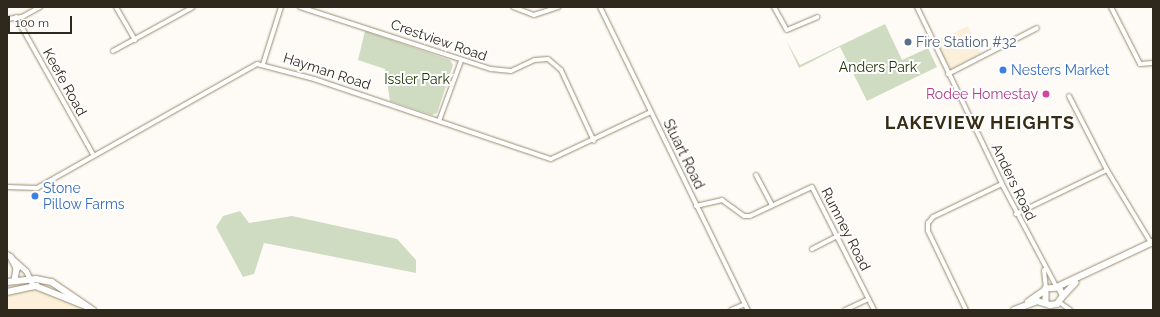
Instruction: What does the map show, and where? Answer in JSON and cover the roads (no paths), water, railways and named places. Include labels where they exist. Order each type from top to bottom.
[{"type":"main road","points":[[1014,310],[1045,290],[1077,280],[1152,242]]},
{"type":"main road","points":[[9,256],[17,268],[15,280]]},
{"type":"main road","points":[[7,282],[30,279],[63,287],[92,310]]},
{"type":"main road","points":[[1023,305],[1037,300],[1059,302],[1062,296],[1077,280]]},
{"type":"main road","points":[[7,292],[33,286],[86,306]]},
{"type":"main road","points":[[1056,287],[1062,296]]},
{"type":"main road","points":[[1045,290],[1046,302]]},
{"type":"street","points":[[7,19],[40,7]]},
{"type":"street","points":[[116,7],[136,40]]},
{"type":"street","points":[[113,51],[136,40],[193,7]]},
{"type":"street","points":[[263,64],[281,7]]},
{"type":"street","name":"Crestview Road","points":[[300,7],[406,39],[461,61],[506,71],[535,60],[548,59],[561,70],[594,141]]},
{"type":"street","points":[[513,7],[534,15],[558,7]]},
{"type":"street","name":"Stuart Road","points":[[600,7],[748,310]]},
{"type":"street","points":[[774,7],[787,30],[817,17]]},
{"type":"street","name":"Anders Road","points":[[917,7],[1016,214],[1056,287]]},
{"type":"street","points":[[1112,7],[1140,64],[1153,63]]},
{"type":"street","name":"Keefe Road","points":[[16,17],[94,156]]},
{"type":"street","points":[[948,74],[1037,28]]},
{"type":"street","points":[[439,121],[461,61]]},
{"type":"street","name":"Hayman Road","points":[[7,188],[35,189],[257,64],[263,64],[551,159],[594,141],[651,112]]},
{"type":"street","points":[[1069,96],[1106,170],[1152,242]]},
{"type":"street","points":[[1016,214],[1106,170]]},
{"type":"street","points":[[756,175],[772,205]]},
{"type":"street","points":[[966,310],[929,233],[928,223],[933,217],[1002,184]]},
{"type":"street","name":"Rumney Road","points":[[696,206],[722,200],[744,216],[812,187],[874,310]]},
{"type":"street","points":[[812,249],[837,236]]},
{"type":"street","points":[[9,256],[30,279],[33,286]]},
{"type":"street","name":"Anders Road","points":[[1040,258],[1045,290]]},
{"type":"street","points":[[845,310],[869,299]]},
{"type":"street","points":[[1059,302],[1070,310]]},
{"type":"street","points":[[731,310],[745,304]]},
{"type":"place","name":"Fire Station #32","points":[[908,42]]},
{"type":"place","name":"Nesters Market","points":[[1003,70]]},
{"type":"place","name":"Rodee Homestay","points":[[1046,94]]},
{"type":"place","name":"Stone Pillow Farms","points":[[35,196]]},
{"type":"district","name":"LAKEVIEW HEIGHTS","points":[[980,123]]},
{"type":"park label","name":"Anders Park","points":[[878,67]]},
{"type":"park label","name":"Issler Park","points":[[417,79]]}]
